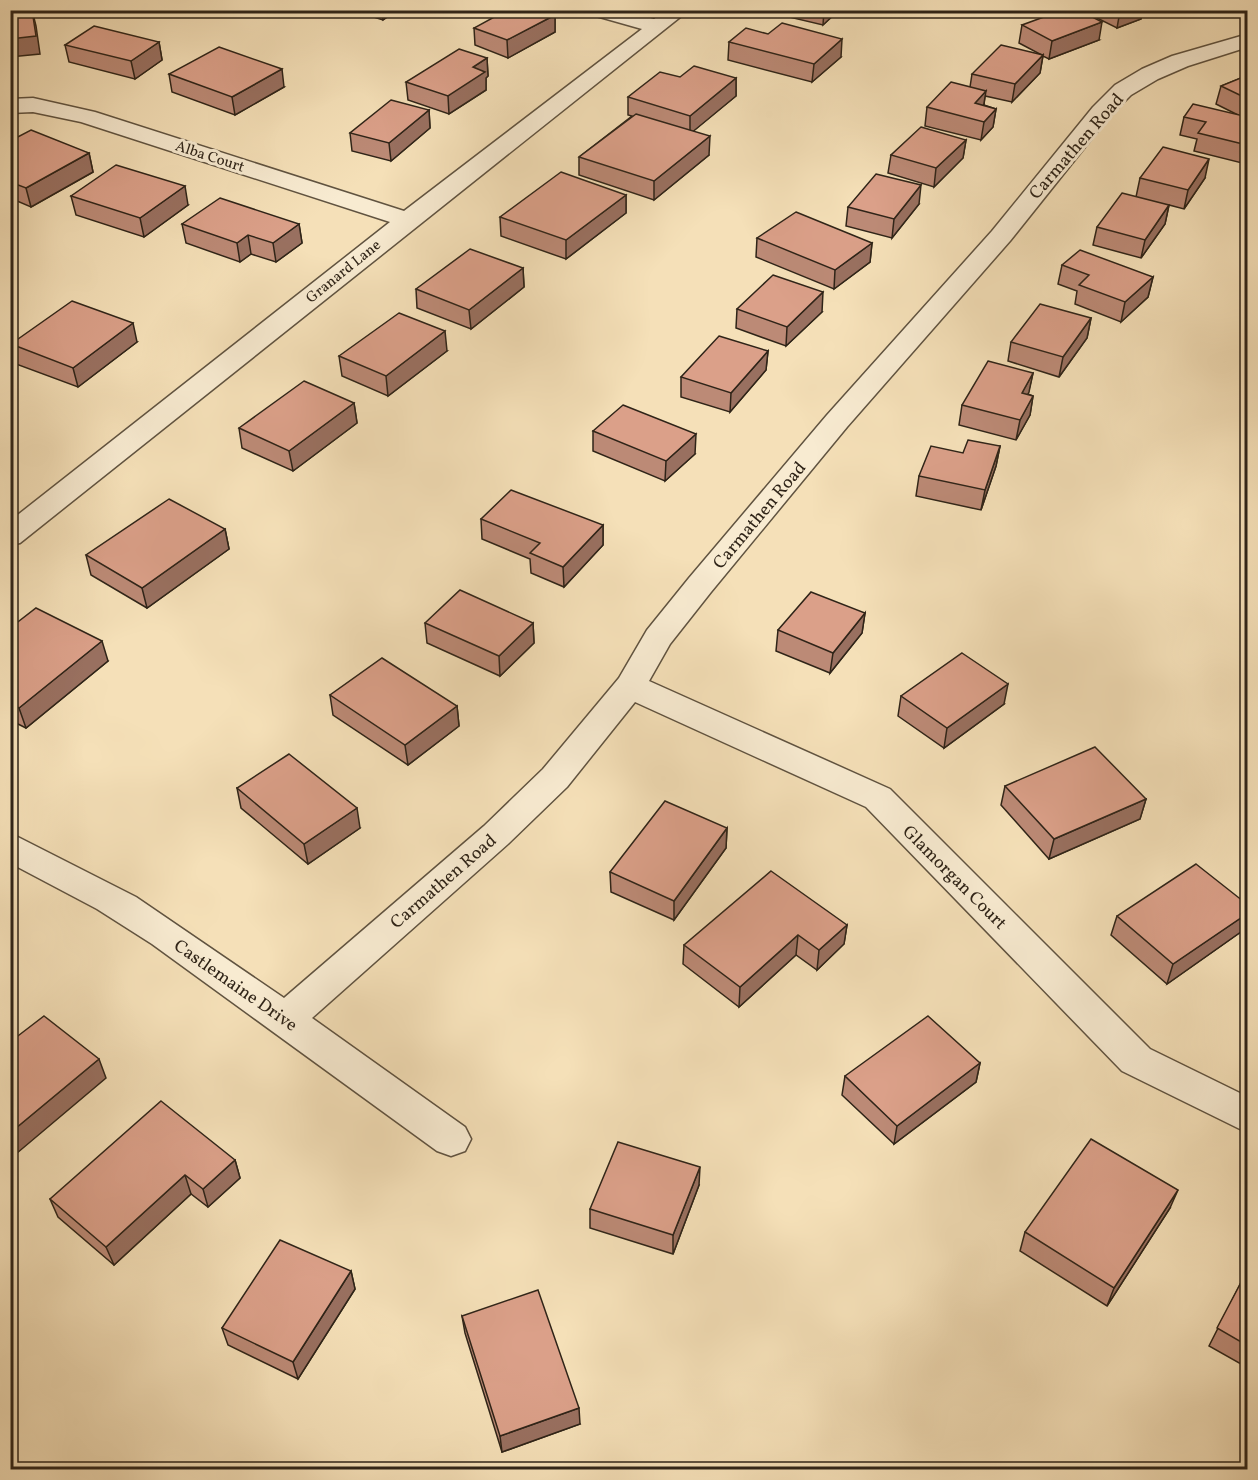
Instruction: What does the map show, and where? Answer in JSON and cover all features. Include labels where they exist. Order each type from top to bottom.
[{"type":"street","points":[[596,10],[658,27]]},
{"type":"street","name":"Granard Lane","points":[[10,537],[408,220],[679,10]]},
{"type":"street","name":"Carmathen Road","points":[[287,1018],[496,835],[555,778],[630,686],[658,638],[700,585],[837,421],[1001,236],[1101,112],[1123,90],[1150,74],[1180,61],[1248,40]]},
{"type":"street","name":"Alba Court","points":[[10,106],[33,105],[87,117],[408,220]]},
{"type":"street","name":"Glamorgan Court","points":[[630,686],[878,798],[1136,1060],[1248,1116]]},
{"type":"street","name":"Castlemaine Drive","points":[[10,846],[121,906],[287,1018],[370,1084],[451,1138]]},
{"type":"building","points":[[32,10],[36,36],[10,39],[10,11]]},
{"type":"building","points":[[507,10],[543,10],[555,15],[507,40],[474,28]]},
{"type":"building","points":[[1063,10],[1079,10],[1102,22],[1052,41],[1022,25]]},
{"type":"building","points":[[782,23],[842,39],[814,64],[729,42],[746,28],[768,34]]},
{"type":"building","points":[[94,26],[159,42],[131,61],[65,45]]},
{"type":"building","points":[[1001,45],[1043,55],[1015,84],[972,74]]},
{"type":"building","points":[[219,47],[282,69],[232,97],[169,74]]},
{"type":"building","points":[[459,49],[487,58],[473,67],[485,72],[448,96],[406,82]]},
{"type":"building","points":[[694,66],[736,78],[690,116],[628,97],[660,72],[680,77]]},
{"type":"building","points":[[1248,75],[1248,99],[1221,86]]},
{"type":"building","points":[[951,82],[986,91],[975,103],[996,109],[984,122],[927,107]]},
{"type":"building","points":[[391,100],[429,110],[389,143],[350,133]]},
{"type":"building","points":[[1193,104],[1248,117],[1247,145],[1198,133],[1206,122],[1184,117]]},
{"type":"building","points":[[636,114],[710,136],[654,181],[579,157]]},
{"type":"building","points":[[921,127],[966,140],[936,168],[891,155]]},
{"type":"building","points":[[31,130],[89,153],[26,188],[10,182],[10,141]]},
{"type":"building","points":[[1163,147],[1209,159],[1188,190],[1140,178]]},
{"type":"building","points":[[116,165],[185,186],[140,218],[71,196]]},
{"type":"building","points":[[561,172],[626,195],[566,240],[500,217]]},
{"type":"building","points":[[876,174],[921,185],[894,219],[848,207]]},
{"type":"building","points":[[1122,193],[1169,205],[1145,240],[1097,227]]},
{"type":"building","points":[[220,198],[299,224],[273,243],[248,235],[237,243],[182,224]]},
{"type":"building","points":[[796,212],[872,243],[835,270],[757,238]]},
{"type":"building","points":[[470,249],[523,268],[469,310],[416,289]]},
{"type":"building","points":[[1080,250],[1153,277],[1125,302],[1079,285],[1089,275],[1062,265]]},
{"type":"building","points":[[773,275],[823,292],[787,327],[737,309]]},
{"type":"building","points":[[72,301],[133,323],[73,368],[11,344]]},
{"type":"building","points":[[1040,304],[1091,318],[1063,357],[1011,342]]},
{"type":"building","points":[[399,313],[445,331],[386,376],[339,356]]},
{"type":"building","points":[[719,336],[768,351],[731,393],[681,377]]},
{"type":"building","points":[[988,361],[1033,373],[1022,393],[1033,396],[1020,420],[962,405]]},
{"type":"building","points":[[304,381],[354,403],[289,451],[239,428]]},
{"type":"building","points":[[623,405],[696,434],[666,461],[593,431]]},
{"type":"building","points":[[968,440],[1000,446],[985,490],[919,476],[931,446],[963,453]]},
{"type":"building","points":[[511,490],[603,525],[563,567],[530,553],[540,543],[481,519]]},
{"type":"building","points":[[169,499],[225,529],[142,588],[86,555]]},
{"type":"building","points":[[460,590],[533,623],[499,656],[425,623]]},
{"type":"building","points":[[811,592],[865,613],[833,653],[778,630]]},
{"type":"building","points":[[36,608],[102,641],[19,708],[10,704],[10,628]]},
{"type":"building","points":[[962,653],[1008,684],[947,728],[901,696]]},
{"type":"building","points":[[382,658],[457,706],[405,745],[330,695]]},
{"type":"building","points":[[1095,747],[1146,799],[1054,839],[1005,786]]},
{"type":"building","points":[[289,754],[357,808],[304,844],[237,788]]},
{"type":"building","points":[[665,801],[727,828],[674,901],[610,872]]},
{"type":"building","points":[[1196,864],[1248,905],[1248,913],[1173,964],[1117,916]]},
{"type":"building","points":[[771,871],[847,925],[819,950],[798,935],[740,987],[684,945]]},
{"type":"building","points":[[44,1016],[99,1059],[10,1133],[10,1042]]},
{"type":"building","points":[[928,1016],[980,1063],[897,1126],[845,1076]]},
{"type":"building","points":[[161,1101],[235,1160],[203,1189],[185,1175],[106,1247],[50,1199]]},
{"type":"building","points":[[1091,1139],[1178,1190],[1114,1288],[1025,1232]]},
{"type":"building","points":[[618,1142],[700,1167],[673,1235],[590,1209]]},
{"type":"building","points":[[280,1240],[351,1271],[293,1362],[222,1328]]},
{"type":"building","points":[[1248,1269],[1248,1346],[1217,1328]]},
{"type":"building","points":[[538,1290],[579,1408],[500,1436],[462,1316]]}]
